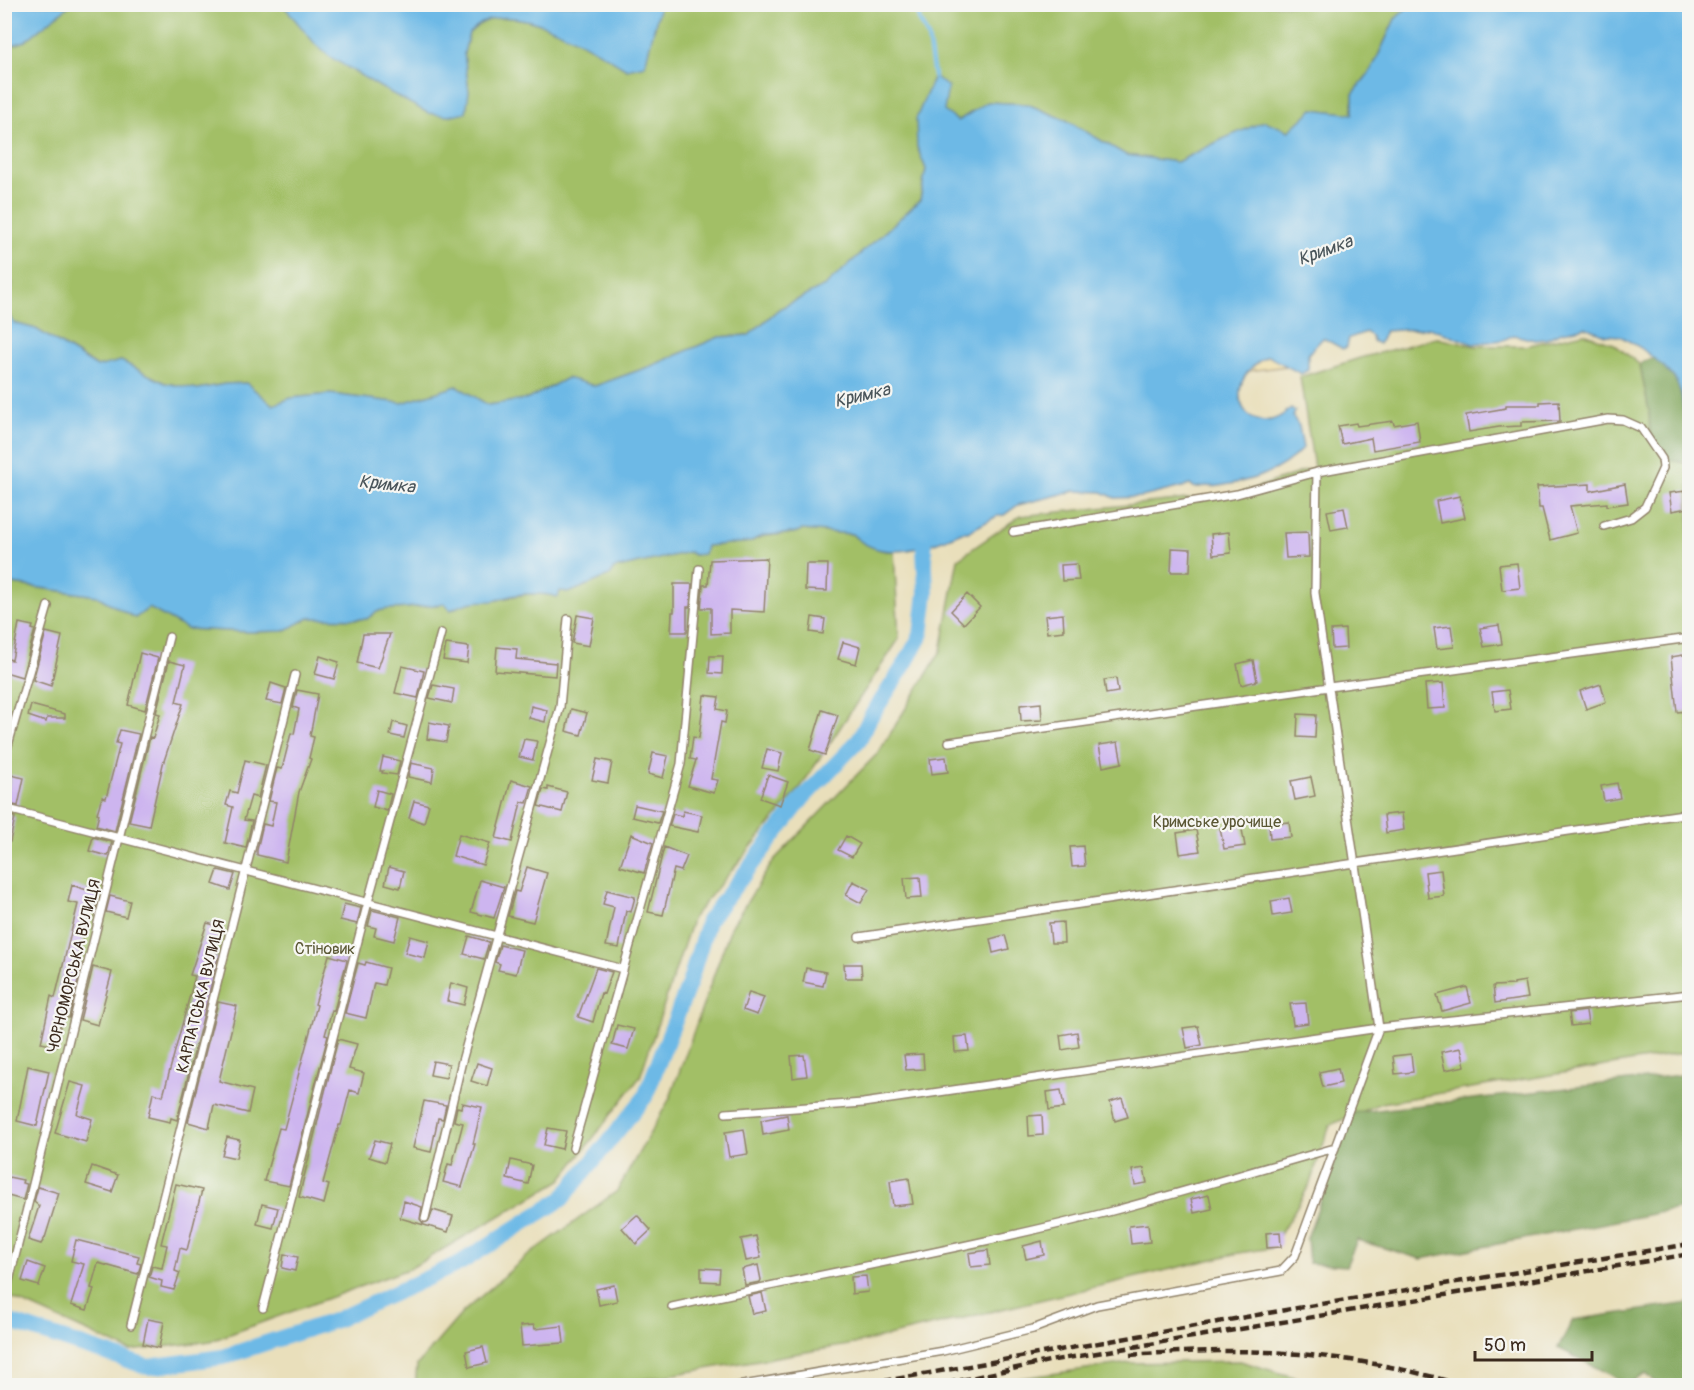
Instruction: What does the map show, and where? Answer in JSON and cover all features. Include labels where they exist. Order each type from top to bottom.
[{"type":"lane","points":[[1013,532],[1237,494],[1317,472],[1608,419],[1623,420],[1641,428],[1662,459],[1663,468],[1645,507],[1631,518],[1604,526]]},
{"type":"lane","points":[[737,1386],[943,1351],[1033,1329],[1097,1305],[1281,1271],[1295,1256],[1379,1028],[1315,592],[1317,472]]},
{"type":"lane","points":[[573,1148],[681,764],[699,569]]},
{"type":"lane","points":[[4,759],[48,606]]},
{"type":"lane","points":[[425,1218],[462,1060],[560,707],[568,619]]},
{"type":"lane","points":[[262,1308],[441,633]]},
{"type":"lane","name":"ЧОРНОМОРСЬКА ВУЛИЦЯ","points":[[4,1301],[169,637]]},
{"type":"lane","points":[[949,742],[1689,638]]},
{"type":"lane","name":"КАРПАТСЬКА ВУЛИЦЯ","points":[[131,1325],[295,675]]},
{"type":"lane","points":[[4,807],[623,969]]},
{"type":"lane","points":[[859,937],[1689,813]]},
{"type":"lane","points":[[726,1113],[863,1103],[1379,1028],[1689,994]]},
{"type":"lane","points":[[672,1307],[939,1251],[1108,1212],[1335,1148]]},
{"type":"green space","points":[[718,4],[722,6],[761,4],[1410,5],[1395,19],[1372,69],[1353,94],[1353,114],[1313,109],[1290,131],[1225,138],[1177,162],[1126,155],[1066,120],[1027,104],[987,102],[958,121],[943,111],[917,147],[926,169],[920,200],[825,286],[779,309],[749,335],[719,337],[651,366],[595,386],[567,378],[528,399],[488,405],[457,386],[402,403],[330,394],[291,398],[273,405],[246,383],[198,389],[165,383],[121,361],[98,367],[36,329],[14,323],[4,309],[13,284],[4,272],[4,40],[8,47],[25,41],[70,5],[283,5],[347,67],[396,95],[469,92],[464,53],[469,33],[484,22],[500,18],[538,23],[578,40],[627,69],[655,28],[660,5]]},
{"type":"green space","name":"Кримське урочище","points":[[1584,333],[1614,344],[1640,365],[1649,411],[1650,434],[1668,459],[1689,464],[1689,1052],[1381,1103],[1330,1125],[1309,1186],[1272,1248],[1239,1253],[854,1344],[640,1380],[564,1386],[415,1386],[417,1365],[463,1312],[526,1257],[617,1191],[670,1098],[731,927],[774,860],[879,752],[941,651],[958,559],[1020,516],[1237,494],[1314,468],[1300,377],[1436,338],[1475,346],[1525,346]]},
{"type":"green space","points":[[1654,358],[1670,372],[1678,385],[1686,419],[1689,464],[1668,459],[1650,434],[1649,411],[1640,365]]},
{"type":"green space","name":"Стіновик","points":[[802,530],[852,534],[871,547],[894,551],[899,639],[800,788],[693,917],[640,1077],[561,1180],[411,1268],[211,1341],[130,1351],[5,1295],[4,583],[97,596],[135,618],[149,607],[187,629],[284,631],[309,618],[367,619],[386,609],[445,604],[451,610],[479,600],[495,600],[520,595],[558,597],[560,591],[571,592],[611,575],[612,569],[689,552],[694,555],[705,546],[751,542],[763,537]]},
{"type":"green space","points":[[1689,1074],[1689,1207],[1421,1259],[1357,1240],[1346,1266],[1309,1263],[1307,1238],[1352,1113]]},
{"type":"green space","points":[[1689,1303],[1689,1385],[1659,1385],[1646,1374],[1628,1384],[1558,1348],[1573,1320]]},
{"type":"green space","points":[[1240,1361],[1314,1383],[1331,1385],[973,1385],[1129,1363]]},
{"type":"sand","points":[[1285,346],[1287,366],[1249,371],[1246,350]]},
{"type":"water","points":[[4,5],[70,5],[25,41],[8,47],[5,40]]},
{"type":"water","points":[[283,5],[660,5],[645,65],[627,69],[578,40],[538,23],[500,18],[482,23],[469,33],[464,53],[469,92],[466,112],[448,116],[428,113],[330,57],[316,45]]},
{"type":"water","name":"Кримка","points":[[1410,5],[1689,5],[1689,447],[1681,393],[1675,379],[1641,348],[1620,336],[1605,335],[1585,327],[1559,333],[1546,339],[1535,340],[1514,335],[1503,340],[1473,344],[1430,328],[1385,331],[1379,344],[1373,341],[1366,332],[1349,338],[1347,347],[1343,349],[1323,338],[1308,354],[1308,370],[1301,374],[1268,356],[1251,368],[1242,382],[1240,396],[1243,408],[1251,417],[1262,421],[1276,418],[1291,408],[1295,411],[1293,417],[1299,426],[1303,448],[1275,470],[1231,484],[1196,488],[1190,485],[1142,497],[1115,498],[1102,492],[1074,491],[1018,505],[1004,515],[997,516],[968,532],[906,550],[877,549],[852,534],[802,530],[789,534],[763,536],[751,542],[706,546],[704,554],[694,555],[689,552],[613,569],[611,575],[571,592],[560,591],[558,597],[526,594],[492,601],[471,602],[451,610],[444,604],[385,609],[367,619],[309,618],[284,631],[187,629],[149,608],[135,618],[97,596],[5,583],[5,309],[14,323],[36,329],[97,367],[121,361],[165,383],[198,389],[246,383],[273,405],[291,398],[330,394],[402,403],[457,386],[488,405],[528,399],[567,378],[595,386],[651,366],[719,337],[749,335],[779,309],[825,286],[920,200],[926,169],[917,147],[916,119],[934,76],[948,87],[944,111],[958,121],[987,102],[1027,104],[1066,120],[1126,155],[1177,162],[1265,121],[1289,131],[1313,109],[1353,114],[1353,94],[1372,69],[1395,19]]},
{"type":"building","points":[[1559,401],[1560,421],[1521,422],[1521,426],[1469,432],[1466,415],[1506,408],[1506,405],[1540,405],[1540,402]]},
{"type":"building","points":[[1393,421],[1394,425],[1417,421],[1420,442],[1373,450],[1371,438],[1342,444],[1338,426]]},
{"type":"building","points":[[1590,484],[1590,491],[1625,484],[1628,503],[1607,506],[1607,503],[1570,506],[1577,533],[1550,540],[1542,508],[1539,508],[1537,487]]},
{"type":"building","points":[[1686,491],[1688,508],[1672,511],[1669,493]]},
{"type":"building","points":[[1460,496],[1465,518],[1440,523],[1436,501]]},
{"type":"building","points":[[1344,508],[1348,527],[1331,530],[1327,511]]},
{"type":"building","points":[[1229,532],[1231,553],[1213,555],[1211,534]]},
{"type":"building","points":[[1308,532],[1309,557],[1286,558],[1284,533]]},
{"type":"building","points":[[1172,548],[1191,549],[1190,572],[1171,572]]},
{"type":"building","points":[[767,558],[764,612],[730,610],[730,633],[711,634],[711,608],[701,608],[703,585],[708,585],[710,560]]},
{"type":"building","points":[[1517,563],[1520,588],[1502,590],[1499,565]]},
{"type":"building","points":[[806,564],[828,564],[827,591],[805,590]]},
{"type":"building","points":[[1077,564],[1079,580],[1062,581],[1061,565]]},
{"type":"building","points":[[674,584],[692,584],[690,607],[687,607],[687,632],[671,632]]},
{"type":"building","points":[[967,594],[980,607],[964,624],[951,611]]},
{"type":"building","points":[[1063,614],[1064,631],[1047,633],[1045,616]]},
{"type":"building","points":[[577,615],[594,618],[589,646],[572,643]]},
{"type":"building","points":[[812,617],[825,619],[823,634],[810,632]]},
{"type":"building","points":[[19,623],[33,626],[32,629],[35,630],[22,677],[5,672],[8,659],[12,660]]},
{"type":"building","points":[[1499,625],[1502,644],[1484,647],[1480,628]]},
{"type":"building","points":[[1451,626],[1454,647],[1437,649],[1434,628]]},
{"type":"building","points":[[1345,629],[1346,648],[1332,649],[1331,630]]},
{"type":"building","points":[[46,632],[62,636],[51,686],[33,680]]},
{"type":"building","points":[[363,634],[390,634],[378,668],[357,663]]},
{"type":"building","points":[[843,642],[860,647],[856,664],[838,659]]},
{"type":"building","points":[[446,644],[469,647],[467,663],[443,660]]},
{"type":"building","points":[[497,647],[517,649],[516,659],[556,663],[555,676],[495,671]]},
{"type":"building","points":[[140,653],[158,658],[145,710],[128,705]]},
{"type":"building","points":[[1689,654],[1689,675],[1687,676],[1689,711],[1677,712],[1671,657]]},
{"type":"building","points":[[320,656],[339,662],[334,679],[315,674]]},
{"type":"building","points":[[710,656],[723,656],[722,674],[709,673]]},
{"type":"building","points":[[1253,660],[1257,681],[1241,685],[1237,664]]},
{"type":"building","points":[[169,661],[185,665],[176,702],[183,704],[163,764],[149,826],[129,822],[150,737],[153,738],[160,714],[156,713]]},
{"type":"building","points":[[402,666],[424,671],[418,698],[395,693]]},
{"type":"building","points":[[1116,678],[1118,692],[1106,694],[1104,680]]},
{"type":"building","points":[[271,683],[286,688],[282,704],[266,701]]},
{"type":"building","points":[[1443,683],[1445,708],[1427,709],[1425,684]]},
{"type":"building","points":[[1601,684],[1606,702],[1586,709],[1580,691]]},
{"type":"building","points":[[433,685],[454,689],[452,703],[429,698]]},
{"type":"building","points":[[297,690],[318,694],[310,736],[314,737],[309,758],[311,759],[299,792],[286,862],[257,855],[257,850],[263,824],[271,826],[276,802],[269,801],[277,768],[282,769],[291,733],[294,734],[299,709],[293,707]]},
{"type":"building","points":[[1508,690],[1511,709],[1495,711],[1492,692]]},
{"type":"building","points":[[704,695],[719,697],[717,709],[727,711],[725,723],[721,722],[711,779],[718,780],[714,793],[688,786],[696,760],[690,759],[693,737],[699,738]]},
{"type":"building","points":[[1041,703],[1042,720],[1021,721],[1020,705]]},
{"type":"building","points":[[31,705],[65,714],[65,718],[47,718],[46,722],[28,716]]},
{"type":"building","points":[[531,706],[547,710],[545,722],[529,718]]},
{"type":"building","points":[[571,709],[587,713],[581,735],[566,731]]},
{"type":"building","points":[[822,710],[838,715],[825,755],[810,750]]},
{"type":"building","points":[[1298,714],[1316,715],[1315,738],[1297,737]]},
{"type":"building","points":[[393,722],[407,726],[404,738],[390,735]]},
{"type":"building","points":[[429,722],[449,726],[446,742],[427,739]]},
{"type":"building","points":[[120,730],[139,734],[115,831],[96,826],[99,814],[97,813],[102,797],[106,798],[120,744],[116,743]]},
{"type":"building","points":[[524,739],[537,741],[533,760],[519,757]]},
{"type":"building","points":[[1118,742],[1122,763],[1103,767],[1099,745]]},
{"type":"building","points":[[767,749],[782,753],[778,771],[762,768]]},
{"type":"building","points":[[653,753],[668,756],[663,778],[648,774]]},
{"type":"building","points":[[383,757],[400,761],[397,775],[380,771]]},
{"type":"building","points":[[946,757],[948,772],[932,774],[930,759]]},
{"type":"building","points":[[597,759],[612,762],[608,783],[592,780]]},
{"type":"building","points":[[245,760],[266,765],[258,798],[251,796],[244,820],[252,821],[246,848],[225,843],[233,807],[226,805],[230,791],[237,793]]},
{"type":"building","points":[[411,763],[434,768],[432,782],[408,777]]},
{"type":"building","points":[[11,775],[24,778],[18,806],[5,803]]},
{"type":"building","points":[[768,775],[788,782],[780,805],[760,798]]},
{"type":"building","points":[[1311,777],[1315,796],[1295,800],[1291,781]]},
{"type":"building","points":[[511,780],[532,786],[527,803],[521,802],[512,842],[496,838]]},
{"type":"building","points":[[1617,783],[1620,798],[1604,801],[1601,786]]},
{"type":"building","points":[[548,787],[567,792],[562,812],[538,806],[543,789],[548,790]]},
{"type":"building","points":[[377,790],[391,794],[387,811],[373,807]]},
{"type":"building","points":[[414,801],[429,805],[424,823],[409,818]]},
{"type":"building","points":[[635,805],[662,811],[658,823],[632,817]]},
{"type":"building","points":[[683,811],[702,815],[698,832],[669,826],[673,814],[682,816]]},
{"type":"building","points":[[1402,813],[1404,830],[1386,833],[1384,815]]},
{"type":"building","points":[[4,814],[15,817],[10,842],[4,842]]},
{"type":"building","points":[[1289,822],[1291,837],[1270,839],[1269,824]]},
{"type":"building","points":[[1241,824],[1245,846],[1224,849],[1220,828]]},
{"type":"building","points":[[1196,830],[1200,851],[1180,854],[1177,833]]},
{"type":"building","points":[[459,834],[490,843],[483,865],[453,856]]},
{"type":"building","points":[[631,834],[653,843],[644,873],[620,866]]},
{"type":"building","points":[[846,836],[860,844],[852,857],[838,850]]},
{"type":"building","points":[[93,837],[112,842],[108,856],[89,851]]},
{"type":"building","points":[[1083,846],[1085,866],[1072,867],[1070,847]]},
{"type":"building","points":[[664,847],[687,856],[681,871],[674,869],[663,915],[648,912]]},
{"type":"building","points":[[389,867],[404,871],[400,888],[385,884]]},
{"type":"building","points":[[527,867],[547,873],[533,922],[508,916],[515,891],[519,892]]},
{"type":"building","points":[[218,870],[235,874],[230,890],[213,884]]},
{"type":"building","points":[[1441,870],[1444,896],[1428,898],[1425,872]]},
{"type":"building","points":[[920,877],[922,898],[906,899],[904,878]]},
{"type":"building","points":[[480,880],[504,887],[494,918],[471,912]]},
{"type":"building","points":[[853,881],[869,889],[861,903],[846,895]]},
{"type":"building","points":[[72,885],[99,894],[96,909],[91,908],[77,962],[82,964],[69,1018],[62,1016],[56,1046],[41,1043],[51,996],[55,998],[78,904],[68,902]]},
{"type":"building","points":[[607,890],[635,897],[631,912],[626,911],[619,948],[606,946],[614,907],[603,904]]},
{"type":"building","points":[[110,896],[130,901],[126,917],[106,912]]},
{"type":"building","points":[[1289,898],[1292,913],[1273,916],[1271,901]]},
{"type":"building","points":[[344,904],[361,908],[357,924],[340,920]]},
{"type":"building","points":[[372,910],[400,917],[394,941],[374,936],[376,928],[368,926]]},
{"type":"building","points":[[1063,922],[1064,943],[1051,943],[1049,923]]},
{"type":"building","points":[[207,923],[222,927],[213,957],[218,958],[177,1120],[171,1118],[170,1122],[148,1117],[153,1093],[163,1096],[195,976],[190,975]]},
{"type":"building","points":[[1005,935],[1009,949],[993,953],[990,939]]},
{"type":"building","points":[[410,936],[429,941],[425,958],[405,953]]},
{"type":"building","points":[[469,936],[489,942],[484,959],[464,954]]},
{"type":"building","points":[[500,945],[522,950],[516,974],[498,970],[500,964],[495,962]]},
{"type":"building","points":[[329,955],[347,960],[334,1011],[332,1010],[325,1035],[328,1036],[289,1186],[264,1181],[279,1128],[284,1129]]},
{"type":"building","points":[[366,962],[388,968],[384,985],[374,983],[366,1018],[345,1013],[358,963],[365,965]]},
{"type":"building","points":[[844,964],[861,964],[862,978],[845,978]]},
{"type":"building","points":[[93,967],[112,972],[98,1025],[80,1020]]},
{"type":"building","points":[[596,968],[612,972],[604,994],[601,993],[593,1022],[578,1017]]},
{"type":"building","points":[[806,968],[826,972],[823,986],[803,982]]},
{"type":"building","points":[[1525,981],[1528,998],[1495,1003],[1493,986],[1514,985],[1514,983]]},
{"type":"building","points":[[451,983],[468,988],[464,1005],[447,1001]]},
{"type":"building","points":[[1467,987],[1471,1003],[1442,1011],[1437,995]]},
{"type":"building","points":[[749,992],[764,997],[757,1015],[743,1010]]},
{"type":"building","points":[[218,1002],[237,1006],[219,1081],[253,1090],[248,1113],[214,1105],[209,1128],[188,1122]]},
{"type":"building","points":[[1306,1003],[1308,1023],[1293,1025],[1290,1004]]},
{"type":"building","points":[[1586,1011],[1588,1024],[1571,1026],[1569,1013]]},
{"type":"building","points":[[617,1025],[634,1029],[628,1049],[612,1045]]},
{"type":"building","points":[[1198,1026],[1202,1045],[1187,1048],[1183,1028]]},
{"type":"building","points":[[1077,1032],[1079,1047],[1062,1050],[1060,1035]]},
{"type":"building","points":[[967,1036],[969,1051],[955,1052],[954,1037]]},
{"type":"building","points":[[338,1039],[357,1044],[349,1069],[364,1073],[359,1093],[350,1090],[341,1125],[339,1125],[323,1183],[329,1185],[324,1204],[299,1197]]},
{"type":"building","points":[[1461,1048],[1465,1066],[1445,1070],[1441,1052]]},
{"type":"building","points":[[923,1054],[924,1069],[906,1070],[904,1055]]},
{"type":"building","points":[[1411,1054],[1413,1072],[1395,1074],[1393,1056]]},
{"type":"building","points":[[804,1055],[807,1076],[793,1078],[791,1056]]},
{"type":"building","points":[[433,1061],[449,1064],[446,1078],[430,1075]]},
{"type":"building","points":[[477,1063],[492,1068],[487,1086],[471,1081]]},
{"type":"building","points":[[28,1066],[49,1071],[37,1126],[17,1121]]},
{"type":"building","points":[[1338,1068],[1341,1083],[1323,1087],[1319,1072]]},
{"type":"building","points":[[70,1082],[85,1086],[77,1114],[92,1119],[86,1142],[55,1133]]},
{"type":"building","points":[[1061,1090],[1064,1108],[1049,1110],[1047,1092]]},
{"type":"building","points":[[1122,1098],[1128,1117],[1115,1121],[1110,1102]]},
{"type":"building","points":[[424,1101],[446,1105],[443,1119],[438,1118],[431,1152],[413,1148]]},
{"type":"building","points":[[462,1103],[482,1107],[473,1144],[475,1144],[462,1187],[443,1182],[448,1164],[452,1165],[463,1123],[454,1121],[457,1107],[461,1108]]},
{"type":"building","points":[[787,1115],[789,1130],[763,1135],[761,1120]]},
{"type":"building","points":[[1042,1115],[1043,1135],[1029,1136],[1028,1116]]},
{"type":"building","points":[[548,1128],[566,1131],[562,1149],[544,1145]]},
{"type":"building","points":[[744,1129],[748,1154],[729,1157],[725,1132]]},
{"type":"building","points":[[227,1137],[240,1140],[236,1158],[222,1155]]},
{"type":"building","points":[[375,1140],[390,1144],[385,1162],[369,1157]]},
{"type":"building","points":[[511,1160],[532,1165],[528,1184],[507,1179]]},
{"type":"building","points":[[92,1166],[118,1175],[112,1192],[86,1184]]},
{"type":"building","points":[[1144,1168],[1147,1183],[1135,1185],[1132,1170]]},
{"type":"building","points":[[4,1176],[23,1180],[22,1183],[27,1184],[23,1200],[4,1195]]},
{"type":"building","points":[[909,1178],[913,1204],[893,1206],[890,1181]]},
{"type":"building","points":[[176,1184],[202,1190],[187,1250],[180,1248],[175,1271],[180,1273],[174,1290],[161,1287],[162,1281],[149,1277],[152,1266],[162,1268],[167,1245],[161,1244]]},
{"type":"building","points":[[38,1187],[59,1193],[41,1244],[28,1240],[39,1206],[34,1202]]},
{"type":"building","points":[[1209,1195],[1212,1209],[1194,1213],[1191,1199]]},
{"type":"building","points":[[404,1201],[422,1207],[420,1219],[423,1223],[429,1221],[433,1210],[453,1216],[448,1232],[400,1218]]},
{"type":"building","points":[[262,1204],[278,1208],[273,1228],[257,1224]]},
{"type":"building","points":[[637,1215],[651,1230],[636,1244],[622,1228]]},
{"type":"building","points":[[1148,1224],[1150,1242],[1131,1244],[1129,1226]]},
{"type":"building","points":[[1280,1232],[1281,1247],[1267,1248],[1266,1233]]},
{"type":"building","points":[[756,1236],[761,1258],[746,1261],[741,1239]]},
{"type":"building","points":[[76,1240],[139,1256],[137,1263],[141,1264],[138,1274],[98,1263],[91,1288],[94,1289],[87,1310],[71,1305],[84,1264],[71,1261]]},
{"type":"building","points":[[1042,1241],[1044,1255],[1026,1259],[1023,1246]]},
{"type":"building","points":[[988,1250],[990,1265],[971,1267],[969,1253]]},
{"type":"building","points":[[284,1254],[298,1257],[295,1271],[282,1268]]},
{"type":"building","points":[[28,1262],[45,1268],[39,1286],[22,1281]]},
{"type":"building","points":[[758,1265],[760,1282],[745,1285],[742,1269]]},
{"type":"building","points":[[701,1268],[720,1269],[719,1282],[701,1281]]},
{"type":"building","points":[[866,1276],[868,1292],[852,1294],[851,1277]]},
{"type":"building","points":[[614,1285],[617,1301],[599,1305],[596,1289]]},
{"type":"building","points":[[762,1293],[766,1311],[752,1314],[748,1296]]},
{"type":"building","points":[[148,1319],[164,1322],[159,1348],[143,1344]]},
{"type":"building","points":[[534,1325],[535,1329],[562,1326],[564,1343],[522,1346],[520,1326]]},
{"type":"building","points":[[483,1347],[487,1363],[469,1367],[466,1351]]},
{"type":"waterway","points":[[917,4],[919,19],[928,37],[934,76]]},
{"type":"waterway","points":[[4,1320],[148,1367],[223,1357],[336,1320],[460,1263],[562,1199],[645,1097],[689,984],[708,921],[803,798],[859,740],[870,718],[905,664],[921,635],[926,593],[924,547]]},
{"type":"railway","points":[[856,1386],[1291,1309],[1690,1244]]},
{"type":"railway","points":[[934,1386],[1049,1361],[1690,1254]]},
{"type":"railway","points":[[1130,1355],[1216,1351],[1299,1354],[1381,1365],[1465,1386]]}]
